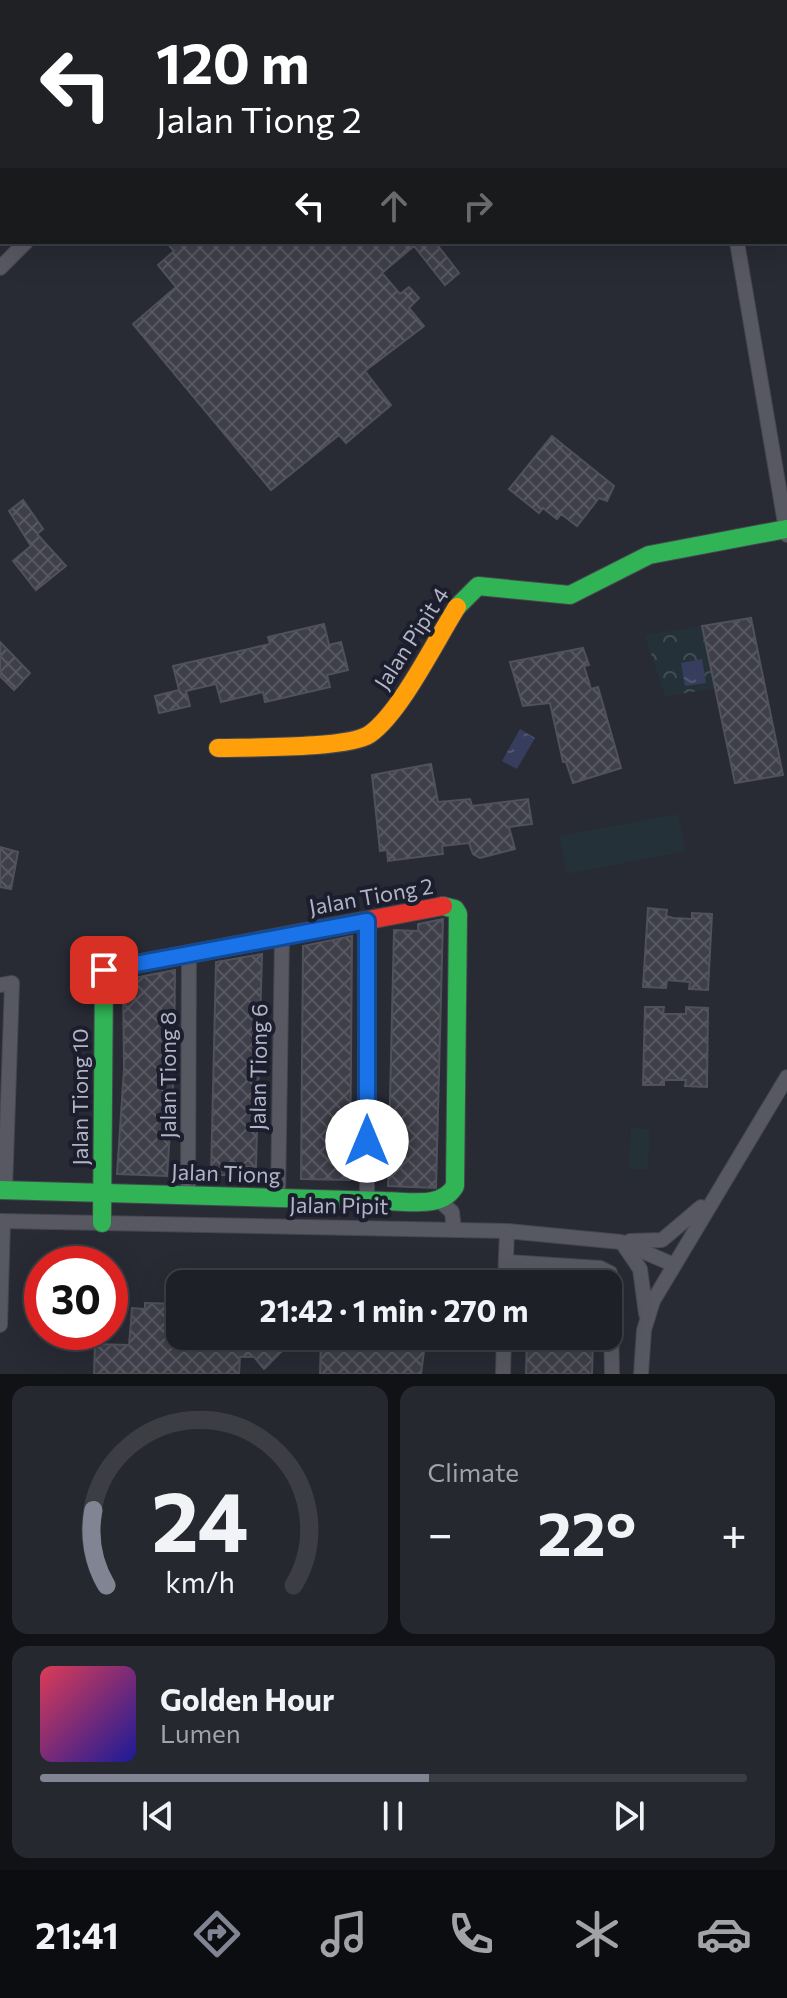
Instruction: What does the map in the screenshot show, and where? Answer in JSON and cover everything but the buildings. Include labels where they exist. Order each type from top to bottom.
[{"type":"street","points":[[0,268],[24,244]]},
{"type":"street","points":[[737,244],[787,535]]},
{"type":"street","name":"Jalan Pipit 4","points":[[218,748],[342,742],[369,735],[390,713],[464,598],[478,586],[570,595],[649,555],[786,529]]},
{"type":"street","name":"Jalan Tiong 2","points":[[104,970],[444,906],[455,909],[458,914],[455,1186],[444,1199]]},
{"type":"street","points":[[367,921],[367,1202]]},
{"type":"street","name":"Jalan Tiong 6","points":[[278,1199],[282,936]]},
{"type":"street","name":"Jalan Tiong 8","points":[[188,1197],[189,953]]},
{"type":"street","name":"Jalan Tiong 10","points":[[102,1223],[104,970]]},
{"type":"street","points":[[0,985],[12,983],[2,1190]]},
{"type":"street","points":[[646,1318],[672,1264],[787,1077]]},
{"type":"street","name":"Jalan Tiong","points":[[2,1190],[367,1202],[444,1199]]},
{"type":"street","points":[[621,1242],[662,1240],[714,1195]]},
{"type":"street","points":[[444,1199],[452,1212],[454,1230]]},
{"type":"street","points":[[0,1325],[1,1221]]},
{"type":"street","name":"Jalan Pipit","points":[[1,1221],[507,1231],[621,1242],[672,1264]]},
{"type":"street","points":[[506,1270],[507,1231]]},
{"type":"street","points":[[621,1242],[640,1269],[646,1318],[641,1374]]},
{"type":"street","points":[[506,1262],[606,1270],[613,1280],[612,1374]]},
{"type":"street","points":[[503,1374],[504,1350]]},
{"type":"green space","points":[[702,626],[715,689],[665,696],[645,635]]},
{"type":"green space","points":[[678,814],[686,851],[567,874],[559,836]]},
{"type":"green space","points":[[631,1128],[650,1129],[648,1169],[629,1169]]},
{"type":"water","points":[[702,659],[706,683],[685,686],[681,663]]},
{"type":"water","points":[[520,729],[535,738],[517,769],[502,761]]},
{"type":"traffic: fast","points":[[457,607],[478,586],[570,595],[649,555],[786,529]]},
{"type":"traffic: fast","points":[[0,1190],[414,1202],[442,1198],[455,1186],[458,914],[455,909],[443,906]]},
{"type":"traffic: fast","points":[[102,1223],[104,973]]},
{"type":"traffic: slow","points":[[218,748],[321,745],[359,739],[370,734],[382,724],[406,693],[457,607]]},
{"type":"traffic: jam","points":[[104,973],[104,970],[443,906]]},
{"type":"route","points":[[104,970],[367,921],[367,1141]]}]
